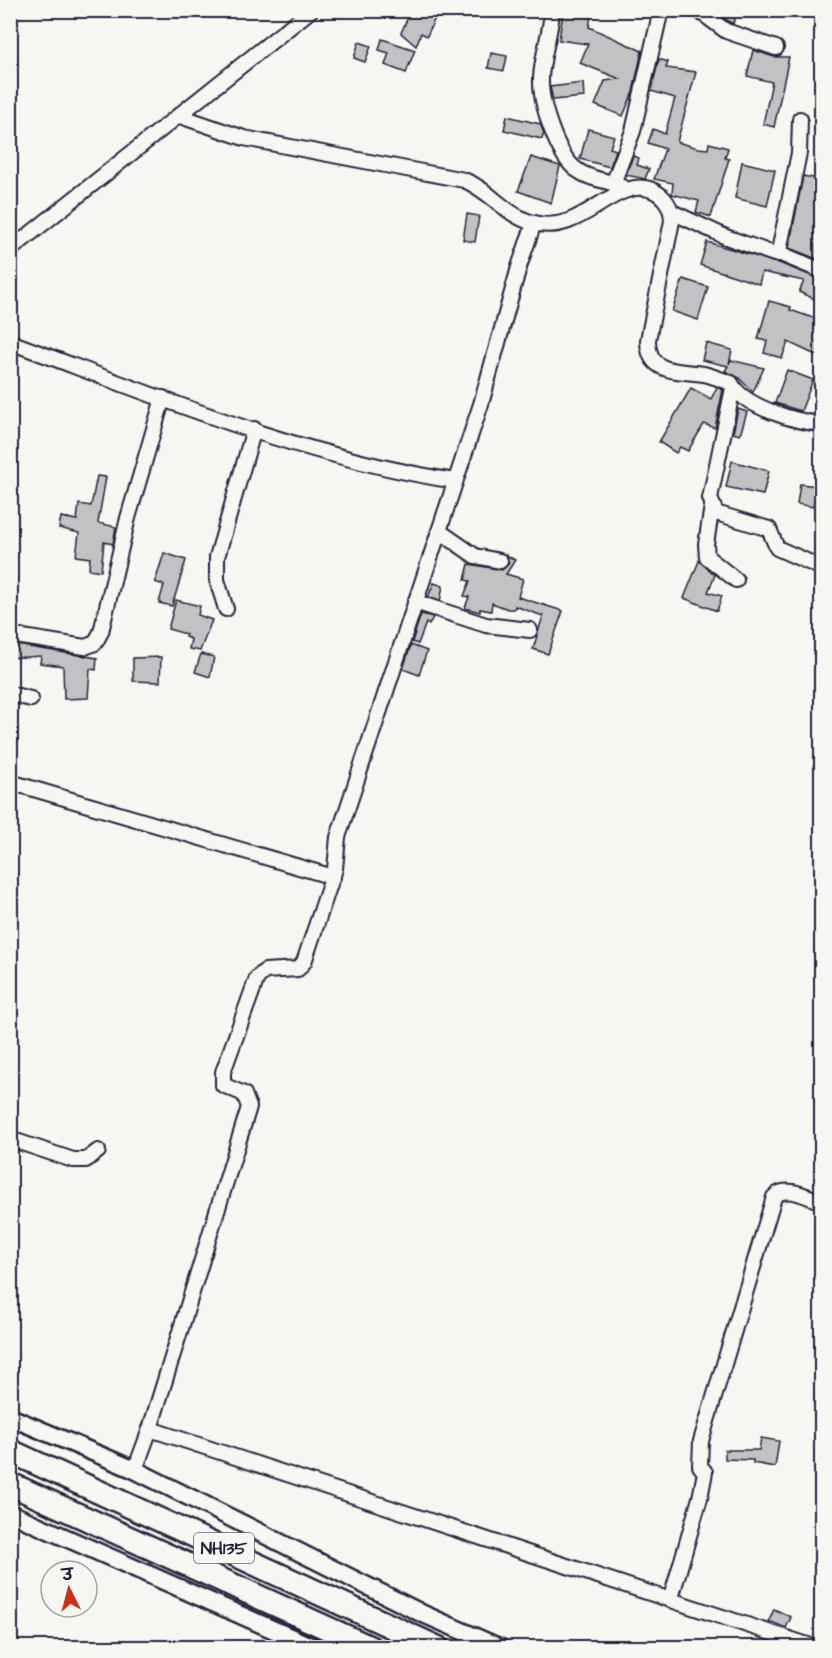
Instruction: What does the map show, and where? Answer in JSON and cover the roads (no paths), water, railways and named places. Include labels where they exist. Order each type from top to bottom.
[{"type":"highway","name":"NH135","points":[[10,1450],[438,1647]]},
{"type":"highway","name":"NH135","points":[[10,1484],[371,1647]]},
{"type":"street","points":[[10,250],[311,10]]},
{"type":"street","points":[[552,10],[541,80],[544,102],[556,138],[569,163],[578,171],[590,177],[614,181],[627,190]]},
{"type":"street","points":[[614,181],[633,131],[661,10]]},
{"type":"street","points":[[698,10],[726,31],[776,48]]},
{"type":"street","points":[[180,116],[244,138],[464,180],[486,191],[516,215],[534,224],[546,225],[573,219],[627,190],[649,188],[656,191],[672,212],[726,237],[774,254],[782,254],[822,271]]},
{"type":"street","points":[[782,254],[779,251],[800,153],[800,119]]},
{"type":"street","points":[[672,212],[661,285],[648,340],[650,354],[660,366],[671,371],[706,375],[731,383],[733,388],[758,405],[787,418],[822,424]]},
{"type":"street","points":[[135,1470],[150,1429],[249,1107],[244,1094],[224,1085],[223,1072],[257,978],[264,971],[293,971],[301,966],[333,877],[338,837],[481,404],[519,267],[534,224]]},
{"type":"street","points":[[10,342],[163,398],[348,460],[393,471],[454,481]]},
{"type":"street","points":[[733,388],[712,488],[706,551],[711,562],[736,580]]},
{"type":"street","points":[[10,636],[85,647],[95,643],[101,632],[123,537],[163,398]]},
{"type":"street","points":[[226,609],[218,580],[217,557],[254,429]]},
{"type":"street","points":[[712,506],[721,515],[769,529],[777,548],[822,568]]},
{"type":"street","points":[[439,531],[475,556],[500,561]]},
{"type":"street","points":[[415,602],[486,625],[530,630]]},
{"type":"street","points":[[10,694],[31,699]]},
{"type":"street","points":[[10,782],[333,877]]},
{"type":"street","points":[[10,1139],[73,1160],[86,1160],[98,1151]]},
{"type":"street","points":[[671,1599],[700,1498],[705,1472],[700,1466],[701,1441],[774,1197],[780,1192],[790,1191],[822,1202]]},
{"type":"street","points":[[10,1417],[135,1470],[421,1613],[501,1647]]},
{"type":"street","points":[[150,1429],[817,1647]]},
{"type":"street","points":[[10,1513],[315,1647]]}]
